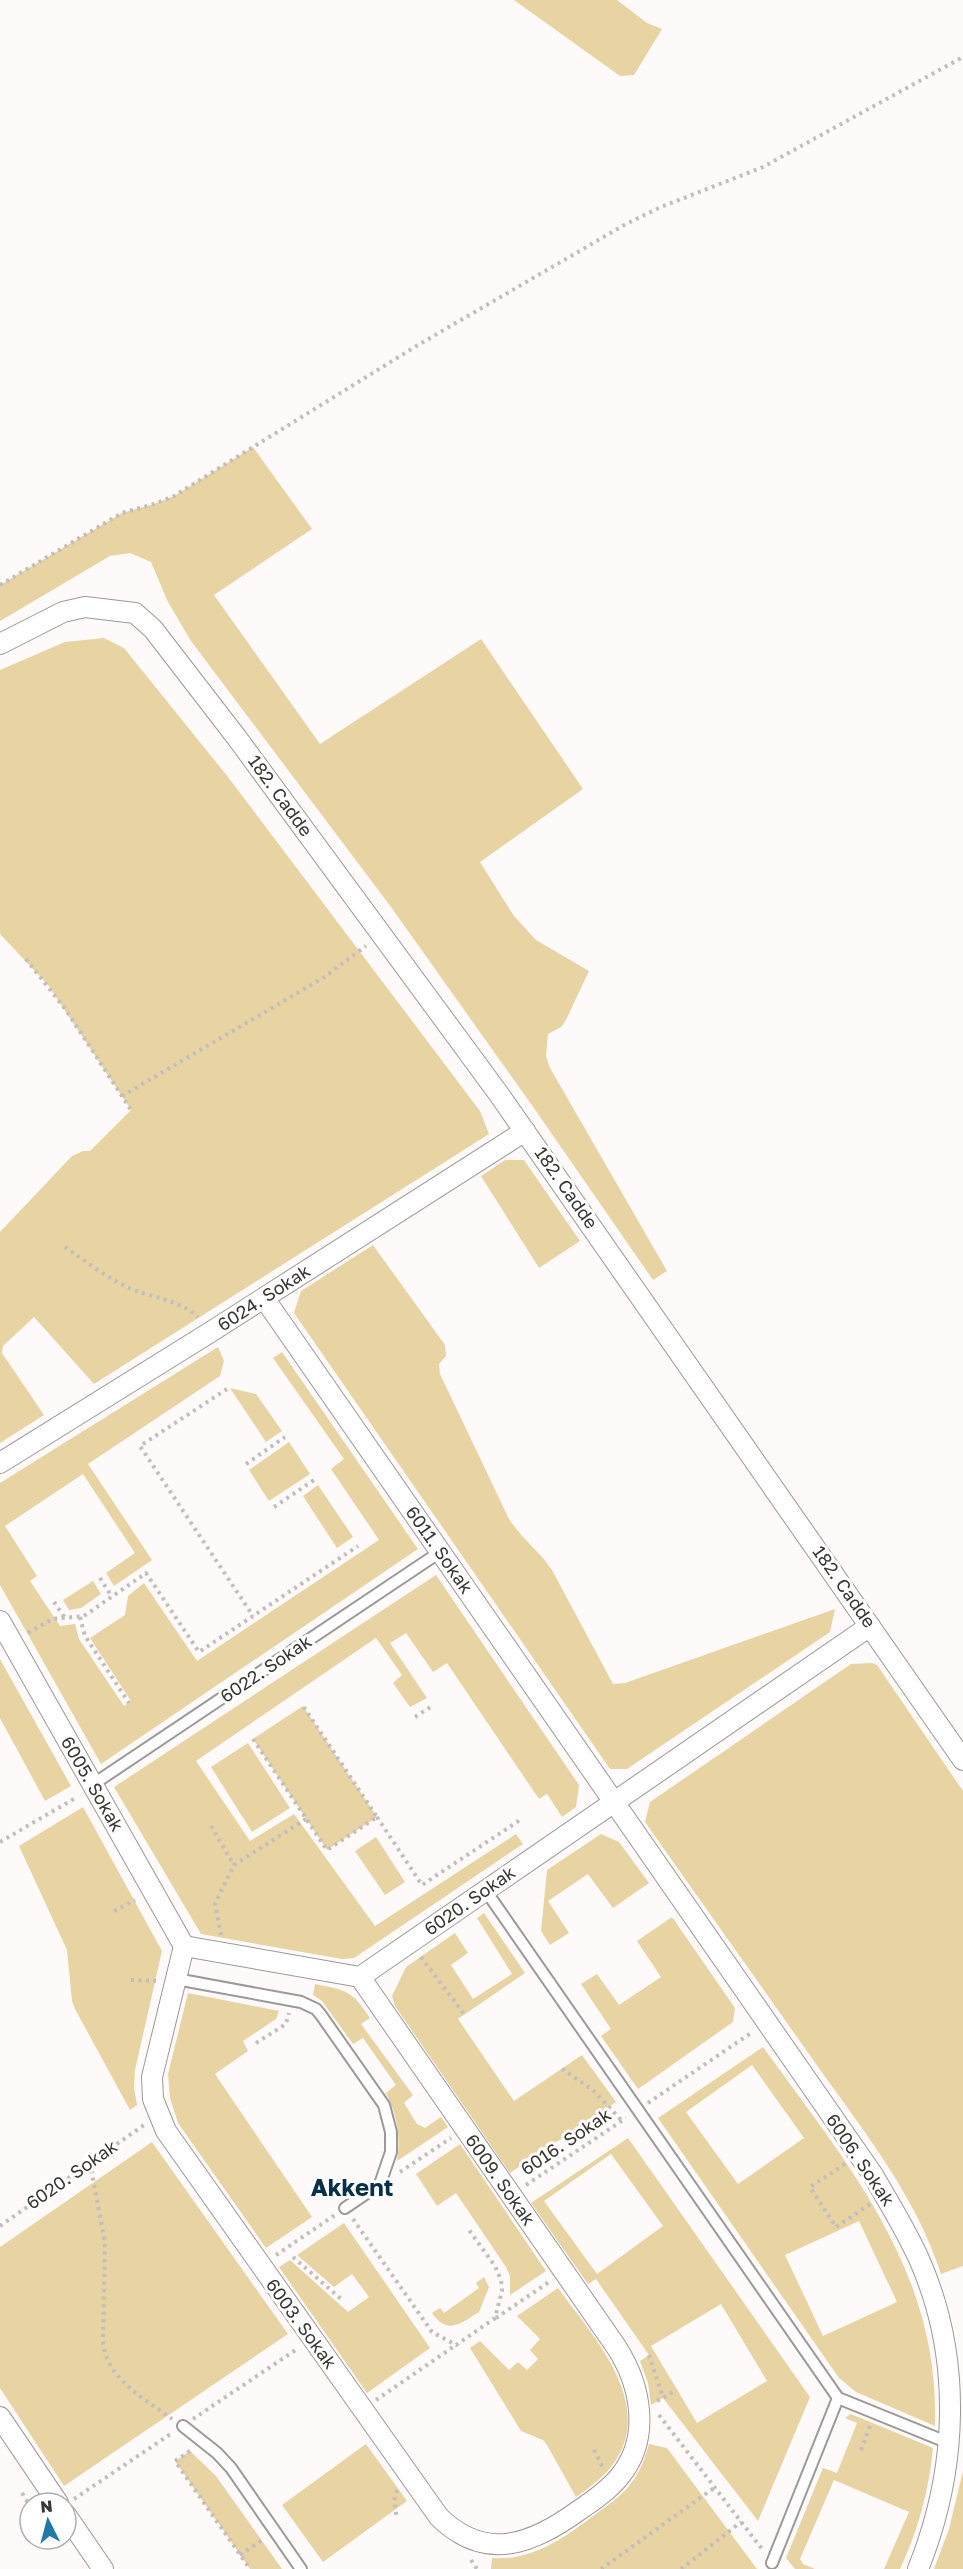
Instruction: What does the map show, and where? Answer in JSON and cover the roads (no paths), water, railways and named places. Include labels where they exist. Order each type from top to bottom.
[{"type":"street","name":"182. Cadde","points":[[0,644],[63,612],[85,607],[135,613],[153,629],[237,738],[525,1131],[963,1760]]},
{"type":"street","name":"6024. Sokak","points":[[0,1463],[525,1131]]},
{"type":"street","name":"6011. Sokak","points":[[264,1298],[613,1803]]},
{"type":"street","name":"6005. Sokak","points":[[0,1621],[85,1791],[184,1946]]},
{"type":"street","name":"6020. Sokak","points":[[360,1977],[870,1626]]},
{"type":"street","name":"6006. Sokak","points":[[613,1803],[873,2175],[902,2223],[924,2270],[944,2340],[950,2380],[949,2443],[941,2499],[918,2569]]},
{"type":"street","points":[[176,1979],[184,1946],[360,1977]]},
{"type":"street","name":"6009. Sokak","points":[[360,1977],[629,2367],[636,2385]]},
{"type":"street","name":"6003. Sokak","points":[[176,1979],[152,2077],[151,2120],[172,2142],[429,2505],[450,2528],[464,2537],[489,2545],[522,2542],[562,2523],[608,2489],[620,2476],[635,2447],[639,2410],[636,2385]]},
{"type":"street","points":[[0,2417],[50,2491]]},
{"type":"street","points":[[78,2533],[102,2569]]},
{"type":"lane","name":"6022. Sokak","points":[[85,1791],[440,1552]]},
{"type":"lane","points":[[486,1891],[838,2398],[949,2443]]},
{"type":"lane","points":[[176,1979],[301,2002],[316,2008],[384,2105],[388,2113],[391,2132],[391,2152],[380,2184],[345,2208]]},
{"type":"lane","points":[[772,2563],[838,2398]]},
{"type":"lane","points":[[183,2426],[217,2453],[231,2468],[302,2569]]},
{"type":"district","name":"Akkent","points":[[352,2188]]}]
